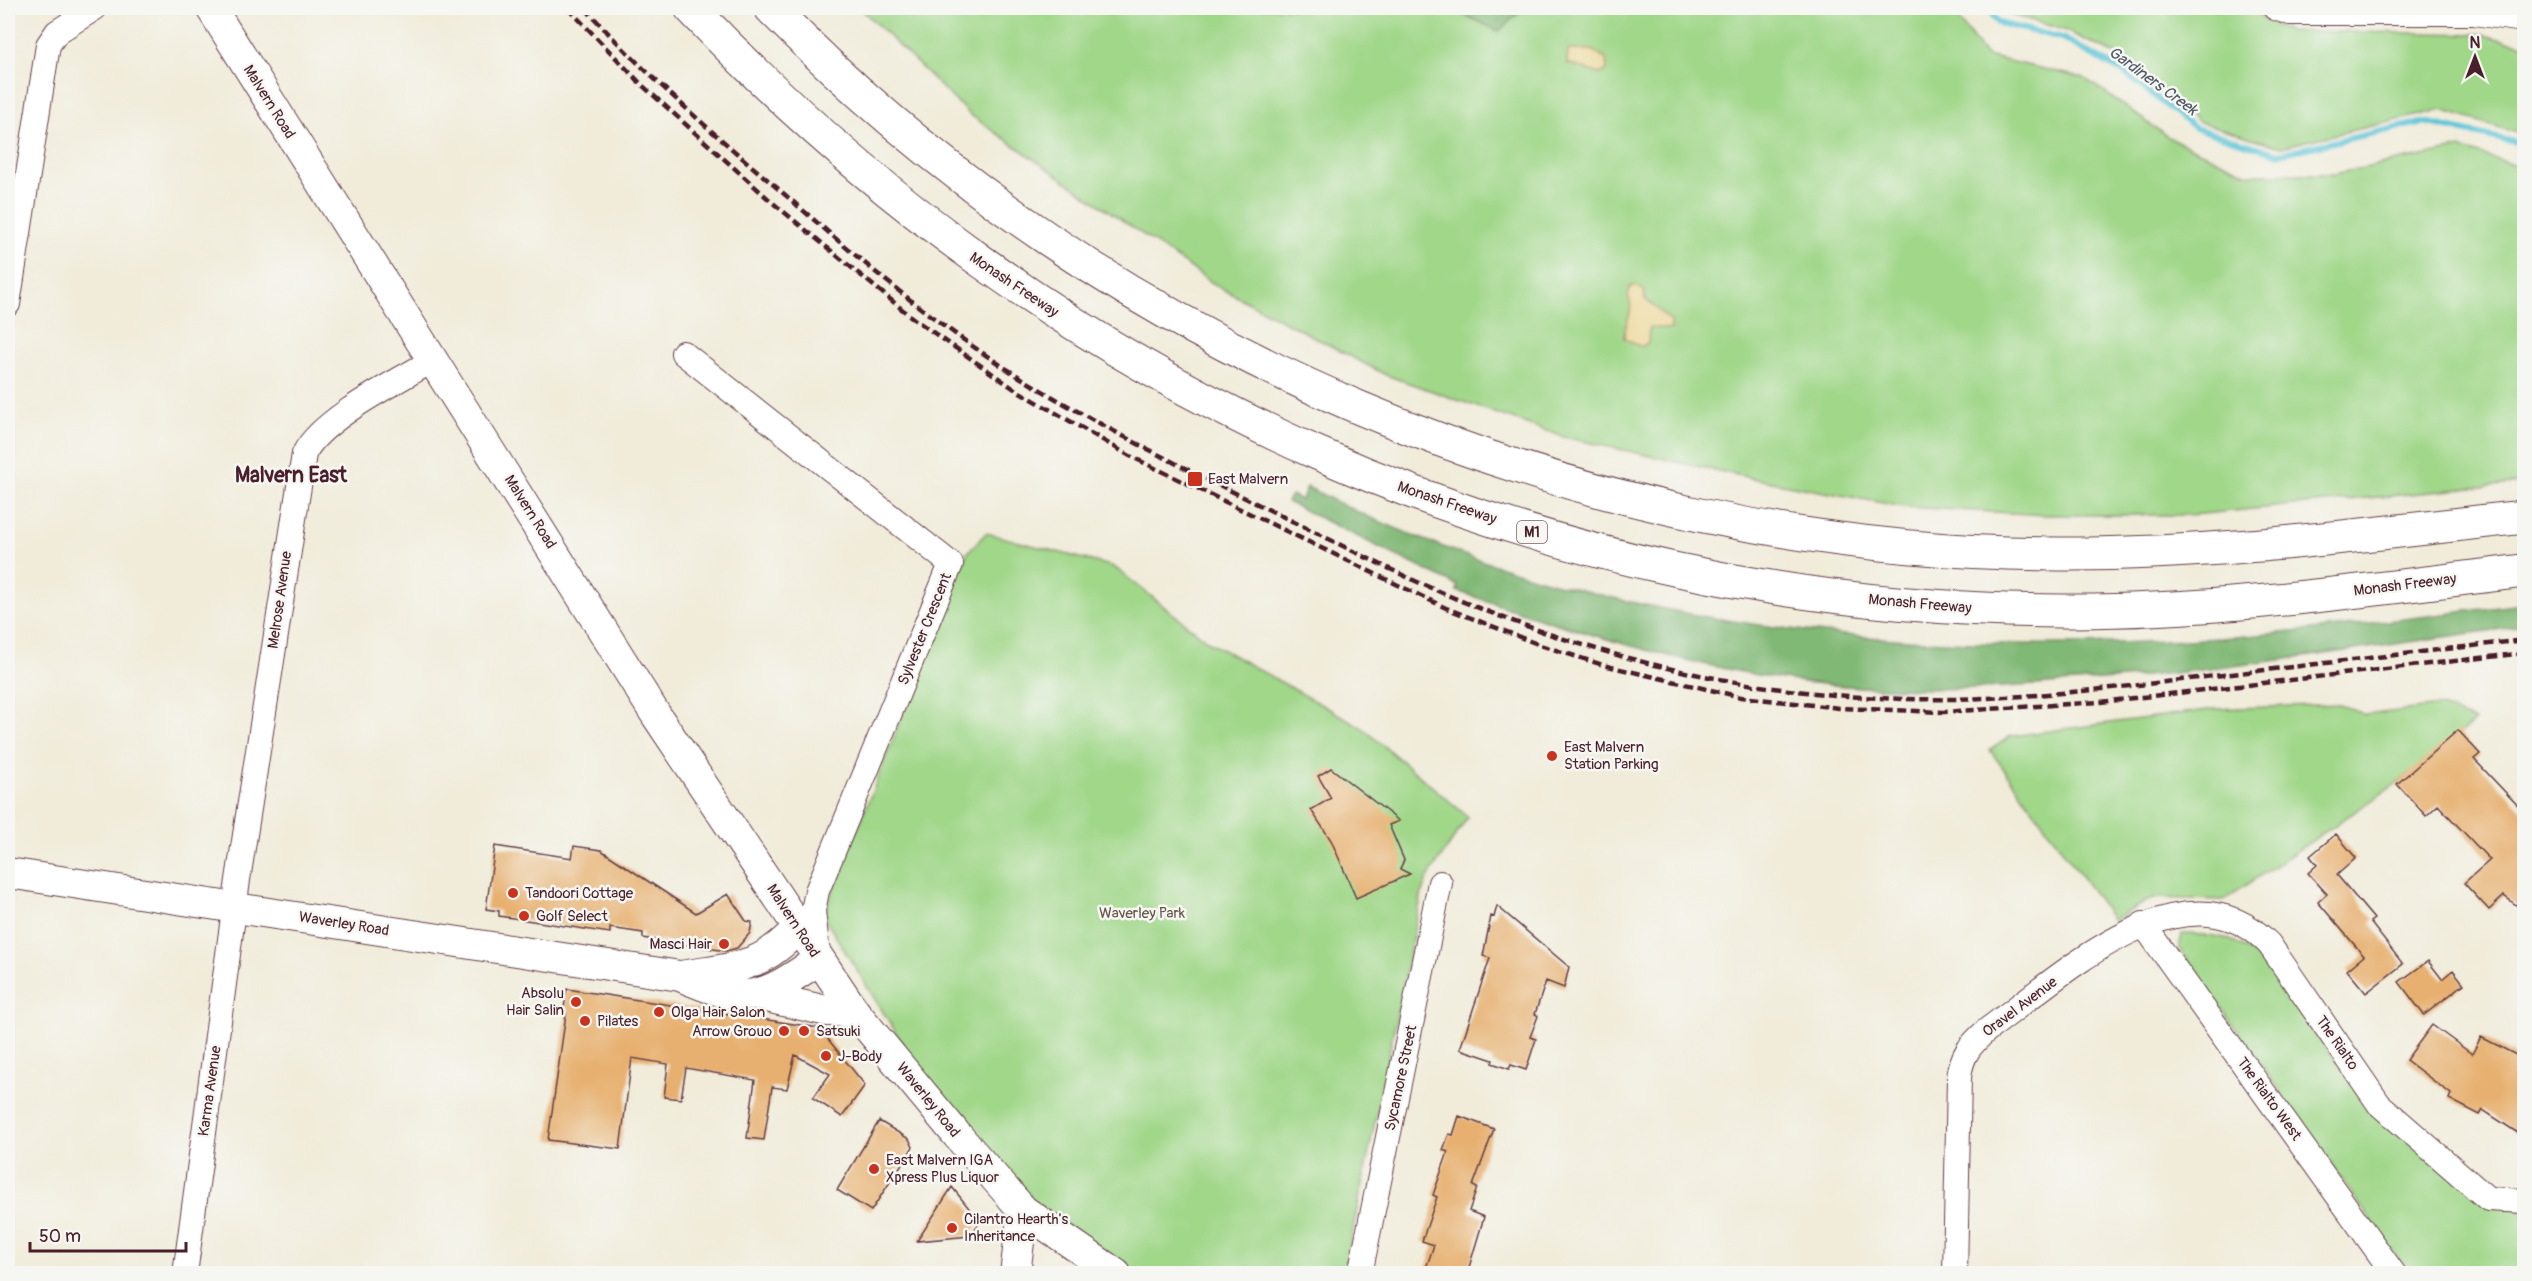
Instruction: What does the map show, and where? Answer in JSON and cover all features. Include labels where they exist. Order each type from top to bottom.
[{"type":"highway","name":"Monash Freeway","points":[[692,8],[781,98],[897,200],[964,251],[1078,327],[1217,406],[1296,444],[1437,501],[1530,532],[1622,557],[1763,585],[1894,603],[1989,609],[2142,610],[2218,605],[2524,571]]},
{"type":"highway","points":[[771,8],[880,110],[930,152],[997,203],[1116,282],[1247,356],[1315,389],[1394,422],[1545,476],[1689,513],[1760,527],[1829,537],[1986,552],[2136,553],[2192,550],[2288,543],[2524,517]]},
{"type":"main road","name":"Malvern Road","points":[[211,8],[394,302],[435,359],[650,705],[806,919],[818,960],[855,1012]]},
{"type":"main road","name":"Waverley Road","points":[[8,873],[680,976],[728,994],[758,995],[791,979],[818,960]]},
{"type":"main road","name":"Waverley Road","points":[[680,976],[750,965],[772,953],[806,919]]},
{"type":"main road","points":[[758,995],[828,1011],[855,1012]]},
{"type":"main road","name":"Waverley Road","points":[[855,1012],[906,1070],[957,1135],[1023,1210],[1116,1274]]},
{"type":"main road","points":[[1015,1274],[1023,1210]]},
{"type":"street","points":[[8,304],[48,45],[57,32],[95,8]]},
{"type":"street","points":[[2275,8],[2290,14],[2474,13],[2524,20]]},
{"type":"street","name":"Sylvester Crescent","points":[[683,353],[951,564],[806,919]]},
{"type":"street","name":"Melrose Avenue","points":[[235,908],[298,476],[304,454],[309,443],[329,424],[435,359]]},
{"type":"street","name":"Sycamore Street","points":[[1360,1274],[1440,883]]},
{"type":"street","name":"Karma Avenue","points":[[185,1274],[235,908]]},
{"type":"street","name":"The Rialto","points":[[2143,924],[2169,916],[2218,916],[2238,920],[2255,931],[2269,944],[2379,1104],[2488,1199],[2524,1202]]},
{"type":"street","name":"Oravel Avenue","points":[[1955,1274],[1959,1078],[1963,1056],[1971,1044],[1987,1030],[2117,936],[2143,924]]},
{"type":"street","name":"The Rialto West","points":[[2143,924],[2394,1274]]},
{"type":"green space","points":[[860,8],[1950,8],[1986,56],[2084,78],[2170,138],[2249,174],[2334,174],[2461,148],[2524,168],[2524,483],[2192,515],[2047,515],[1904,507],[1751,478],[1564,437],[1386,375],[1217,286],[969,114]]},
{"type":"green space","points":[[1449,8],[1524,8],[1499,31]]},
{"type":"green space","points":[[1999,8],[2253,8],[2263,19],[2289,31],[2480,34],[2524,45],[2524,135],[2441,110],[2281,147],[2200,122],[2124,58],[2064,30],[2002,12]]},
{"type":"green space","points":[[1307,487],[1413,535],[1523,574],[1637,603],[1753,624],[1870,637],[1987,643],[2105,643],[2258,635],[2524,604],[2524,626],[2228,667],[2019,686],[1926,689],[1804,682],[1715,667],[1672,657],[1585,633],[1457,591],[1458,586],[1287,502],[1291,495],[1301,500]]},
{"type":"green space","name":"Waverley Park","points":[[986,533],[1114,567],[1209,642],[1360,726],[1468,817],[1428,877],[1422,892],[1344,1273],[1136,1273],[1029,1199],[913,1060],[823,916],[967,553]]},
{"type":"green space","points":[[2340,704],[2365,715],[2440,706],[2475,721],[2399,782],[2224,900],[2153,898],[2113,920],[1990,750],[2011,736],[2215,709]]},
{"type":"green space","points":[[2182,934],[2224,938],[2251,952],[2260,960],[2374,1111],[2524,1213],[2524,1273],[2408,1273],[2179,948]]},
{"type":"sand","points":[[1568,50],[1592,50],[1606,59],[1607,70],[1600,74],[1567,63]]},
{"type":"sand","points":[[1631,286],[1637,286],[1644,291],[1645,299],[1671,321],[1671,329],[1649,327],[1648,343],[1641,347],[1624,338],[1631,307],[1628,295]]},
{"type":"building","points":[[2458,730],[2480,754],[2474,759],[2524,812],[2524,911],[2504,896],[2489,910],[2464,883],[2490,860],[2438,805],[2426,816],[2397,784]]},
{"type":"building","points":[[1331,768],[1399,821],[1389,825],[1404,860],[1400,869],[1410,874],[1356,898],[1331,840],[1311,810],[1331,798],[1318,776]]},
{"type":"building","points":[[2336,834],[2356,858],[2337,875],[2374,919],[2370,922],[2403,964],[2366,993],[2347,970],[2364,956],[2318,902],[2327,894],[2308,873],[2317,865],[2310,856]]},
{"type":"building","points":[[495,846],[572,858],[574,846],[601,850],[696,913],[728,894],[746,921],[752,922],[750,933],[737,948],[726,951],[643,938],[643,933],[610,928],[610,933],[499,916],[499,911],[486,909]]},
{"type":"building","points":[[1497,906],[1569,967],[1564,988],[1546,981],[1535,1014],[1538,1016],[1530,1037],[1536,1039],[1526,1070],[1511,1065],[1509,1069],[1492,1063],[1493,1060],[1460,1049],[1490,958],[1483,956],[1491,916],[1494,917]]},
{"type":"building","points":[[2428,961],[2442,979],[2453,970],[2464,984],[2424,1015],[2399,982]]},
{"type":"building","points":[[567,989],[819,1028],[865,1085],[842,1117],[813,1098],[830,1074],[795,1055],[787,1089],[772,1087],[764,1140],[747,1138],[755,1080],[686,1068],[681,1099],[664,1097],[668,1064],[632,1058],[620,1149],[548,1140],[566,1014],[563,1014]]},
{"type":"building","points":[[2432,1025],[2472,1054],[2481,1037],[2524,1059],[2524,1137],[2483,1110],[2480,1115],[2449,1099],[2451,1094],[2406,1060]]},
{"type":"building","points":[[1459,1116],[1494,1129],[1473,1186],[1477,1188],[1469,1211],[1484,1217],[1467,1274],[1424,1274],[1434,1245],[1422,1241],[1437,1197],[1433,1195],[1448,1152],[1443,1150],[1449,1134],[1453,1135]]},
{"type":"building","name":"East Malvern IGA Xpress Plus Liquor","points":[[879,1121],[909,1139],[913,1147],[871,1211],[837,1190]]},
{"type":"building","points":[[952,1187],[980,1222],[970,1236],[917,1241]]},
{"type":"waterway","name":"Gardiners Creek","points":[[1988,8],[1998,23],[2062,38],[2122,71],[2195,128],[2279,154],[2424,122],[2524,144]]},
{"type":"railway","points":[[568,8],[642,85],[773,203],[914,319],[1013,388],[1130,456],[1446,608],[1540,645],[1603,665],[1741,697],[1839,708],[1943,712],[2100,702],[2524,653]]},
{"type":"railway","points":[[585,8],[684,106],[843,245],[924,311],[1010,371],[1151,451],[1413,580],[1499,616],[1596,649],[1646,663],[1746,684],[1848,696],[1940,699],[2077,692],[2524,640]]},
{"type":"place","name":"East Malvern","points":[[1195,479]]},
{"type":"place","name":"East Malvern Station Parking","points":[[1552,756]]},
{"type":"place","name":"Tandoori Cottage","points":[[513,893]]},
{"type":"place","name":"Golf Select","points":[[524,916]]},
{"type":"place","name":"Masci Hair","points":[[724,944]]},
{"type":"place","name":"Absolu Hair Salin","points":[[576,1002]]},
{"type":"place","name":"Olga Hair Salon","points":[[659,1012]]},
{"type":"place","name":"Pilates","points":[[585,1021]]},
{"type":"place","name":"Arrow Grouo","points":[[784,1031]]},
{"type":"place","name":"Satsuki","points":[[804,1031]]},
{"type":"place","name":"J-Body","points":[[826,1056]]},
{"type":"place","name":"East Malvern IGA Xpress Plus Liquor","points":[[874,1169]]},
{"type":"place","name":"Cilantro Hearth's Inheritance","points":[[952,1228]]},
{"type":"district","name":"Malvern East","points":[[291,475]]}]
